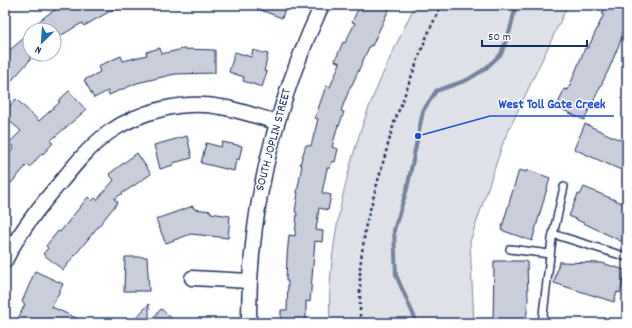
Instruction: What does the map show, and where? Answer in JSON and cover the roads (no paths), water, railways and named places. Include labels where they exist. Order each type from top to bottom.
[{"type":"street","name":"SOUTH JOPLIN STREET","points":[[249,323],[250,281],[258,206],[277,122],[301,51],[322,5]]},
{"type":"street","points":[[5,261],[23,228],[79,160],[108,133],[128,122],[151,112],[196,105],[219,106],[277,122]]},
{"type":"street","points":[[192,278],[250,281]]},
{"type":"lane","points":[[542,323],[553,234],[564,187]]},
{"type":"lane","points":[[553,234],[627,257]]},
{"type":"lane","points":[[510,249],[550,254]]},
{"type":"waterway","points":[[417,323],[396,275],[394,230],[407,189],[423,111],[436,91],[467,80],[485,69],[501,54],[510,30],[516,5]]},
{"type":"place","name":"West Toll Gate Creek","points":[[418,136]]}]
